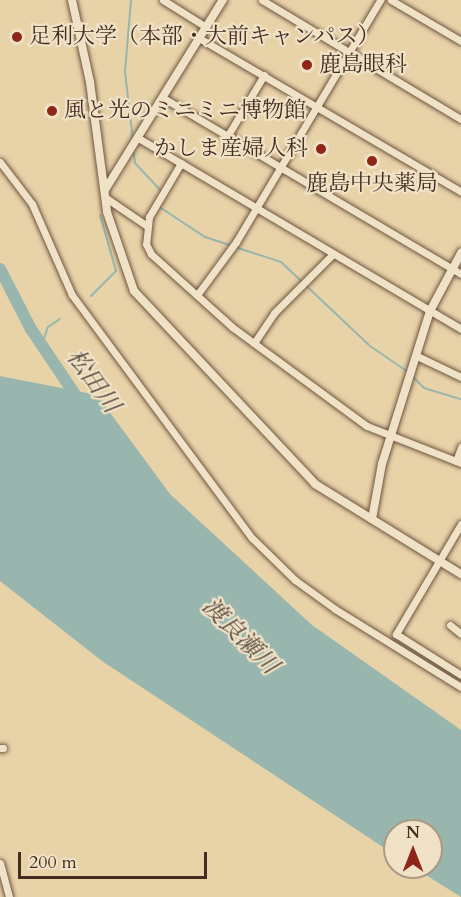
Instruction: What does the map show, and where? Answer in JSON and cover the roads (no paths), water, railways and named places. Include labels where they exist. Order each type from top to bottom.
[{"type":"street","points":[[72,0],[105,194],[134,291],[309,478],[461,574]]},
{"type":"street","points":[[163,0],[206,27]]},
{"type":"street","points":[[105,194],[165,99],[223,0]]},
{"type":"street","points":[[262,0],[461,119]]},
{"type":"street","points":[[197,295],[282,167],[380,0]]},
{"type":"street","points":[[391,0],[461,41]]},
{"type":"street","points":[[199,38],[461,192]]},
{"type":"street","points":[[228,135],[264,75]]},
{"type":"street","points":[[165,99],[461,274]]},
{"type":"street","points":[[140,139],[461,329]]},
{"type":"street","points":[[0,162],[32,204],[72,295],[252,538],[335,609],[461,687]]},
{"type":"street","points":[[181,163],[147,226],[147,249],[197,295],[254,342],[367,426],[459,462],[461,447]]},
{"type":"street","points":[[105,194],[129,219],[147,226]]},
{"type":"street","points":[[372,519],[382,464],[393,437],[430,311],[461,253]]},
{"type":"street","points":[[254,342],[274,313],[333,254]]},
{"type":"street","points":[[417,356],[461,377]]},
{"type":"street","points":[[461,524],[396,634],[461,675]]},
{"type":"street","points":[[450,626],[461,634]]},
{"type":"street","points":[[0,863],[1,877],[9,897]]},
{"type":"water","name":"渡良瀬川","points":[[0,376],[97,395],[170,494],[312,625],[461,730],[461,897],[432,879],[443,879],[443,819],[383,819],[383,847],[102,661],[0,581]]},
{"type":"waterway","points":[[131,0],[125,72],[133,140]]},
{"type":"waterway","points":[[133,148],[135,163],[162,192]]},
{"type":"waterway","points":[[158,206],[205,237],[230,245]]},
{"type":"waterway","points":[[91,296],[116,271],[100,215]]},
{"type":"waterway","points":[[235,247],[281,262],[370,346],[408,372]]},
{"type":"waterway","name":"松田川","points":[[0,269],[31,329],[80,402]]},
{"type":"waterway","points":[[42,345],[48,327],[60,319]]},
{"type":"waterway","points":[[412,376],[424,388],[461,399]]},
{"type":"place","name":"足利大学（本部・大前キャンパス）","points":[[17,37]]},
{"type":"place","name":"鹿島眼科","points":[[307,65]]},
{"type":"place","name":"風と光のミニミニ博物館","points":[[52,111]]},
{"type":"place","name":"かしま産婦人科","points":[[321,149]]},
{"type":"place","name":"鹿島中央薬局","points":[[372,161]]}]
